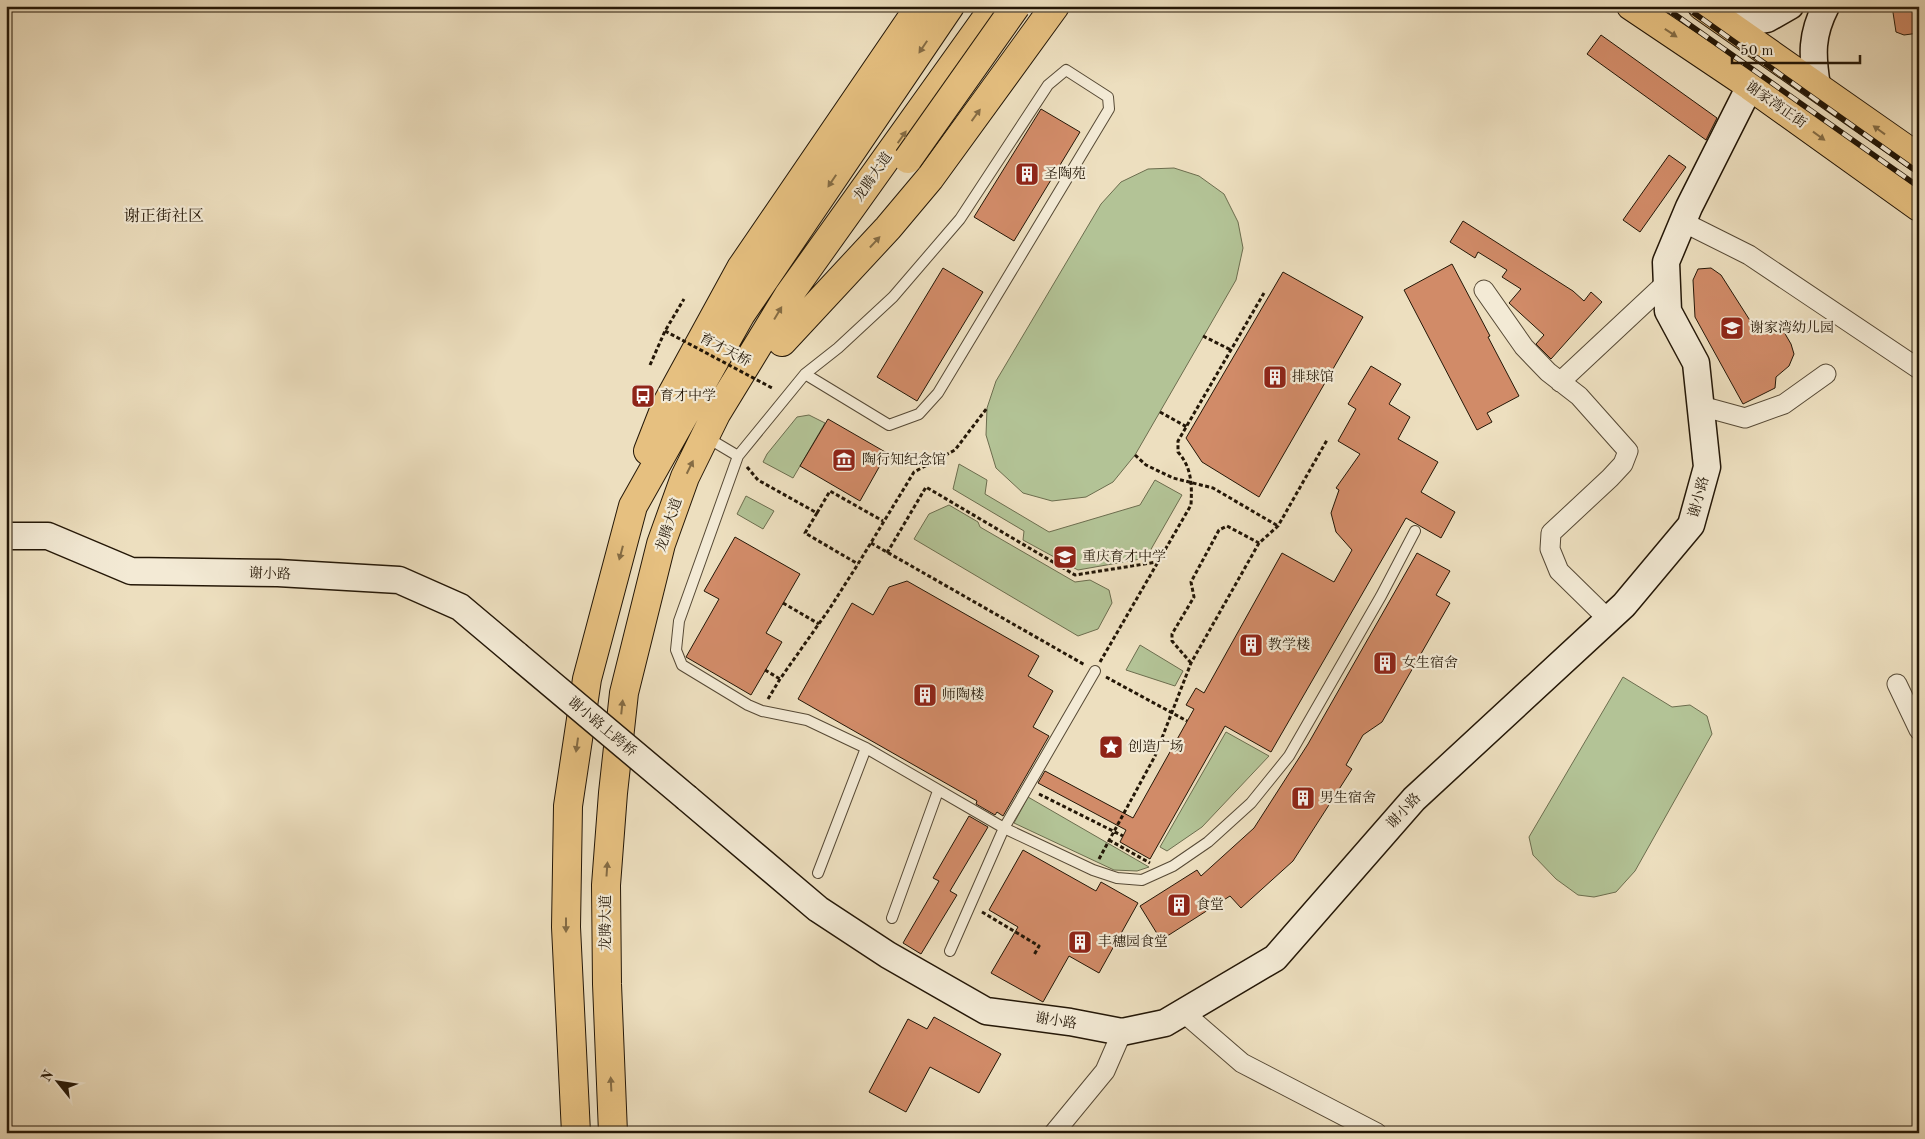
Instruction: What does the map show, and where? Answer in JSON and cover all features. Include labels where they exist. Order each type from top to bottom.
[{"type":"main road","points":[[688,364],[750,228],[900,6]]},
{"type":"main road","points":[[576,1133],[566,927],[568,806],[587,680],[634,506],[643,464],[666,405],[741,268],[920,6]]},
{"type":"main road","points":[[634,506],[741,314],[950,6]]},
{"type":"main road","name":"龙腾大道","points":[[613,1133],[607,984],[606,885],[612,794],[624,693],[661,544],[685,477],[710,425],[788,296],[995,6]]},
{"type":"main road","points":[[782,342],[1016,6]]},
{"type":"main road","points":[[710,425],[782,342],[888,228],[930,178],[1055,6]]},
{"type":"main road","name":"谢家湾正街","points":[[1631,6],[1750,86],[1919,207]]},
{"type":"main road","points":[[1702,6],[1919,158]]},
{"type":"main road","points":[[688,364],[741,314]]},
{"type":"street","points":[[1730,25],[1766,19],[1790,6]]},
{"type":"street","points":[[1818,86],[1812,56],[1818,21],[1826,6]]},
{"type":"street","name":"谢小路","points":[[687,798],[818,909],[888,955],[986,1011],[1070,1022],[1122,1032],[1166,1022],[1275,958],[1414,799],[1624,605],[1691,526],[1707,467],[1696,363],[1668,310],[1666,262],[1683,222],[1750,86]]},
{"type":"street","points":[[1683,222],[1750,255],[1919,369]]},
{"type":"street","points":[[1560,382],[1667,282]]},
{"type":"street","points":[[1484,290],[1524,347],[1548,372],[1579,396],[1628,451],[1623,464],[1610,478],[1550,533],[1550,549],[1559,571],[1608,620]]},
{"type":"street","points":[[1701,406],[1745,418],[1784,404],[1826,374]]},
{"type":"street","name":"谢小路","points":[[6,536],[48,536],[132,571],[278,573],[399,580],[460,607],[517,655]]},
{"type":"street","name":"谢小路上跨桥","points":[[517,655],[687,798]]},
{"type":"street","points":[[1897,684],[1919,730]]},
{"type":"street","points":[[1183,1012],[1242,1063],[1377,1133]]},
{"type":"street","points":[[1054,1133],[1106,1071],[1122,1032]]},
{"type":"lane","points":[[804,374],[889,425],[919,414],[938,393],[1109,109],[1108,97],[1066,70],[1048,85],[954,226],[893,297],[838,348],[804,374],[738,456],[679,620],[676,650],[682,665],[748,705],[762,711],[807,720],[866,748],[1004,828],[1093,870],[1117,878],[1142,880],[1173,866],[1208,842],[1252,803],[1289,756],[1381,596],[1415,531]]},
{"type":"lane","points":[[710,425],[738,456]]},
{"type":"lane","points":[[950,951],[1004,828],[1095,671]]},
{"type":"lane","points":[[818,873],[866,748]]},
{"type":"lane","points":[[892,918],[938,791]]},
{"type":"path","points":[[1095,671],[1191,504],[1192,484],[1186,461],[1178,452],[1178,442],[1264,293]]},
{"type":"path","points":[[650,365],[665,331],[684,299]]},
{"type":"path","name":"育才天桥","points":[[665,331],[774,389]]},
{"type":"path","points":[[1203,336],[1231,350]]},
{"type":"path","points":[[762,711],[780,679],[858,564],[914,472],[955,450],[987,408]]},
{"type":"path","points":[[1160,412],[1187,427]]},
{"type":"path","points":[[1093,870],[1155,756],[1191,662],[1259,543],[1278,526],[1327,440]]},
{"type":"path","points":[[1135,455],[1146,465],[1173,478],[1213,488],[1278,526]]},
{"type":"path","points":[[758,480],[817,513]]},
{"type":"path","points":[[887,553],[926,487],[1075,575],[1158,562]]},
{"type":"path","points":[[858,564],[805,533],[830,491],[884,521]]},
{"type":"path","points":[[1191,662],[1172,641],[1172,634],[1194,597],[1191,582],[1220,530],[1227,526],[1259,543]]},
{"type":"path","points":[[871,543],[1095,671],[1187,721]]},
{"type":"path","points":[[783,603],[819,624]]},
{"type":"path","points":[[765,670],[780,679]]},
{"type":"path","points":[[1028,788],[1123,836]]},
{"type":"path","points":[[1109,840],[1149,862]]},
{"type":"path","points":[[970,906],[1039,946],[1034,955]]},
{"type":"green space","points":[[1174,168],[1199,176],[1224,194],[1238,222],[1243,248],[1236,280],[1135,455],[1113,482],[1086,497],[1052,501],[1023,493],[996,468],[986,435],[987,408],[996,381],[1101,204],[1121,182],[1148,169]]},
{"type":"green space","points":[[809,415],[825,423],[793,478],[763,462],[767,454],[797,417]]},
{"type":"green space","points":[[959,464],[987,480],[985,494],[1049,532],[1140,505],[1155,480],[1182,495],[1146,558],[1078,570],[1023,540],[1024,531],[953,489]]},
{"type":"green space","points":[[746,496],[774,511],[763,529],[737,514]]},
{"type":"green space","points":[[949,505],[978,522],[980,527],[1075,582],[1090,580],[1109,590],[1112,603],[1098,629],[1078,636],[914,539],[929,514]]},
{"type":"green space","points":[[1140,645],[1183,671],[1175,686],[1126,670]]},
{"type":"green space","points":[[1623,677],[1672,707],[1690,705],[1707,716],[1712,734],[1635,871],[1616,892],[1594,897],[1578,895],[1556,879],[1533,855],[1529,837]]},
{"type":"green space","points":[[1226,732],[1269,756],[1202,827],[1167,851],[1160,847]]},
{"type":"green space","points":[[1028,797],[1149,867],[1137,871],[1114,870],[1014,823]]},
{"type":"building","points":[[1892,6],[1919,6],[1919,33],[1904,35],[1896,32]]},
{"type":"building","points":[[1601,35],[1717,118],[1706,140],[1587,54]]},
{"type":"building","name":"圣陶苑","points":[[1041,109],[1080,132],[1014,241],[974,217]]},
{"type":"building","points":[[1669,155],[1686,167],[1640,232],[1623,220]]},
{"type":"building","points":[[1463,221],[1573,291],[1584,301],[1591,292],[1602,302],[1551,359],[1536,344],[1544,335],[1509,303],[1521,289],[1502,277],[1507,270],[1478,252],[1475,258],[1450,242]]},
{"type":"building","points":[[1452,264],[1519,396],[1487,413],[1492,422],[1477,430],[1404,290]]},
{"type":"building","points":[[943,268],[983,292],[917,401],[877,377]]},
{"type":"building","points":[[1711,268],[1721,275],[1758,333],[1784,332],[1794,354],[1789,366],[1776,377],[1775,388],[1743,404],[1695,317],[1693,280],[1698,269]]},
{"type":"building","name":"排球馆","points":[[1283,272],[1363,317],[1259,497],[1202,462],[1186,438]]},
{"type":"building","name":"教学楼","points":[[1371,366],[1401,384],[1389,404],[1410,417],[1398,439],[1438,462],[1421,492],[1455,512],[1441,538],[1406,518],[1271,752],[1225,726],[1150,859],[1120,842],[1126,830],[1038,783],[1045,771],[1133,818],[1194,709],[1186,705],[1196,688],[1204,693],[1282,553],[1334,582],[1352,550],[1336,532],[1331,513],[1339,490],[1336,488],[1360,454],[1338,441],[1356,409],[1348,404]]},
{"type":"building","name":"陶行知纪念馆","points":[[828,419],[887,453],[860,501],[800,466]]},
{"type":"building","points":[[735,537],[800,574],[766,633],[782,642],[751,695],[686,657],[719,599],[704,591]]},
{"type":"building","points":[[1417,553],[1450,571],[1436,595],[1450,603],[1382,722],[1363,735],[1346,765],[1352,769],[1293,861],[1241,908],[1230,896],[1161,940],[1140,906],[1197,870],[1201,876],[1254,828],[1308,744]]},
{"type":"building","name":"师陶楼","points":[[907,581],[1039,656],[1028,676],[1053,691],[1033,727],[1049,736],[1003,816],[997,812],[995,815],[976,804],[977,801],[798,699],[852,603],[873,615],[889,587]]},
{"type":"building","points":[[969,816],[988,827],[950,891],[957,895],[921,954],[903,943],[939,881],[933,878]]},
{"type":"building","name":"丰穗园食堂","points":[[1023,850],[1096,891],[1101,882],[1138,903],[1099,973],[1069,956],[1043,1002],[991,973],[1018,927],[989,910]]},
{"type":"building","points":[[934,1017],[1001,1054],[979,1093],[930,1067],[906,1112],[869,1092],[908,1019],[927,1029]]},
{"type":"railway","points":[[1663,6],[1919,187]]},
{"type":"railway","points":[[1684,6],[1919,173]]},
{"type":"place","name":"圣陶苑","points":[[1027,174]]},
{"type":"place","name":"谢家湾幼儿园","points":[[1732,328]]},
{"type":"place","name":"排球馆","points":[[1275,377]]},
{"type":"place","name":"育才中学","points":[[643,396]]},
{"type":"place","name":"陶行知纪念馆","points":[[844,460]]},
{"type":"place","name":"重庆育才中学","points":[[1065,557]]},
{"type":"place","name":"教学楼","points":[[1251,645]]},
{"type":"place","name":"女生宿舍","points":[[1385,663]]},
{"type":"place","name":"师陶楼","points":[[925,695]]},
{"type":"place","name":"创造广场","points":[[1111,747]]},
{"type":"place","name":"男生宿舍","points":[[1303,798]]},
{"type":"place","name":"食堂","points":[[1179,905]]},
{"type":"place","name":"丰穗园食堂","points":[[1080,942]]},
{"type":"district","name":"谢正街社区","points":[[164,217]]}]
